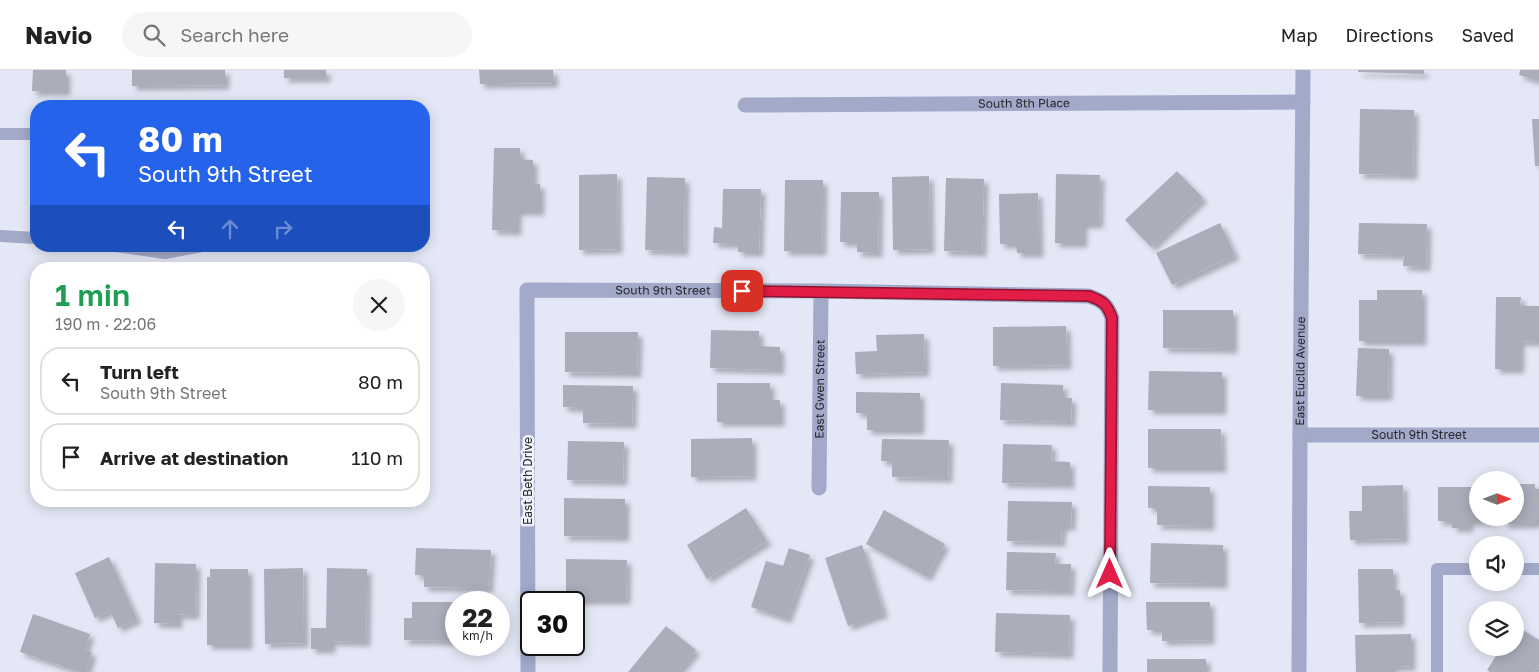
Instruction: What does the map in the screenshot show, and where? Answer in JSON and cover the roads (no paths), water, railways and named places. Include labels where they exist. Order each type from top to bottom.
[{"type":"street","name":"East Euclid Avenue","points":[[1300,672],[1303,70]]},
{"type":"street","name":"South 8th Place","points":[[745,105],[1303,102]]},
{"type":"street","name":"South 9th Street","points":[[527,290],[821,291],[1089,296],[1098,299],[1108,306],[1112,318],[1110,672]]},
{"type":"street","name":"East Beth Drive","points":[[527,290],[528,672]]},
{"type":"street","name":"East Gwen Street","points":[[819,488],[821,291]]},
{"type":"street","name":"South 9th Street","points":[[1300,434],[1539,435]]},
{"type":"lane","points":[[0,134],[30,134]]},
{"type":"lane","points":[[0,236],[30,238]]},
{"type":"lane","points":[[1437,672],[1437,570],[1469,569]]},
{"type":"lane","points":[[1524,569],[1539,569]]}]
